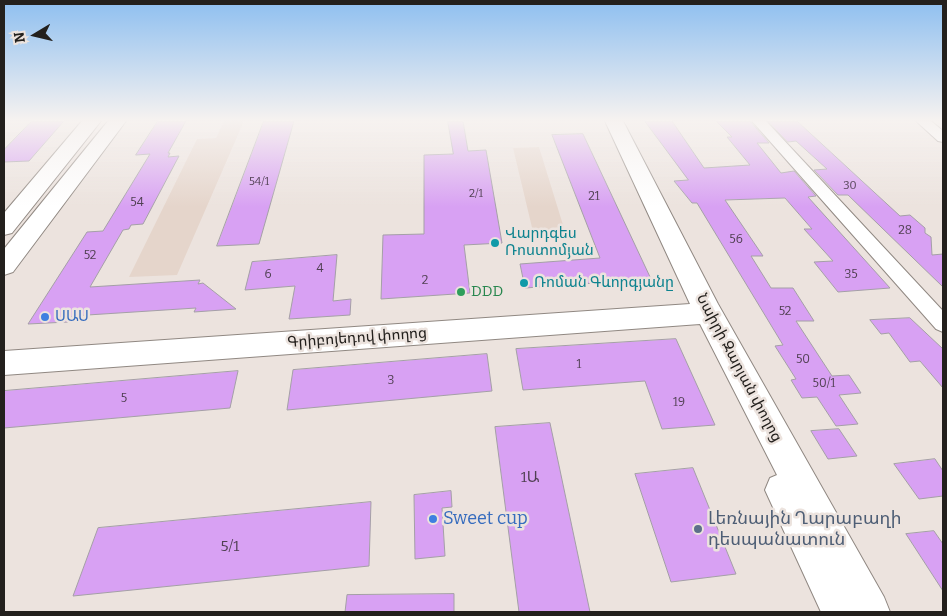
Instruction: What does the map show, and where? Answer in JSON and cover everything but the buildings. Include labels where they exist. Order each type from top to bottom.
[{"type":"main road","points":[[4,228],[68,150]]},
{"type":"main road","points":[[4,266],[95,150]]},
{"type":"main road","name":"Նաիրի Զարյան փողոց","points":[[615,150],[869,612]]},
{"type":"main road","name":"Նաիրի Զարյան փողոց","points":[[627,150],[843,612]]},
{"type":"main road","name":"Գրիբոյեդով փողոց","points":[[4,353],[701,309]]},
{"type":"main road","name":"Գրիբոյեդով փողոց","points":[[4,363],[701,309]]},
{"type":"street","points":[[785,150],[943,324]]},
{"type":"shaded area","points":[[192,150],[231,150],[177,275],[129,277]]},
{"type":"shaded area","points":[[513,150],[540,150],[567,238],[535,240]]},
{"type":"place","name":"Վարդգես Ռոստոմյան","points":[[495,243]]},
{"type":"place","name":"Ռոման Գևորգյանը","points":[[524,283]]},
{"type":"place","name":"DDD","points":[[461,292]]},
{"type":"place","name":"ՍԱՍ","points":[[45,317]]},
{"type":"place","name":"Sweet cup","points":[[433,519]]},
{"type":"place","name":"Լեռնային Ղարաբաղի դեսպանատուն","points":[[698,529]]}]
